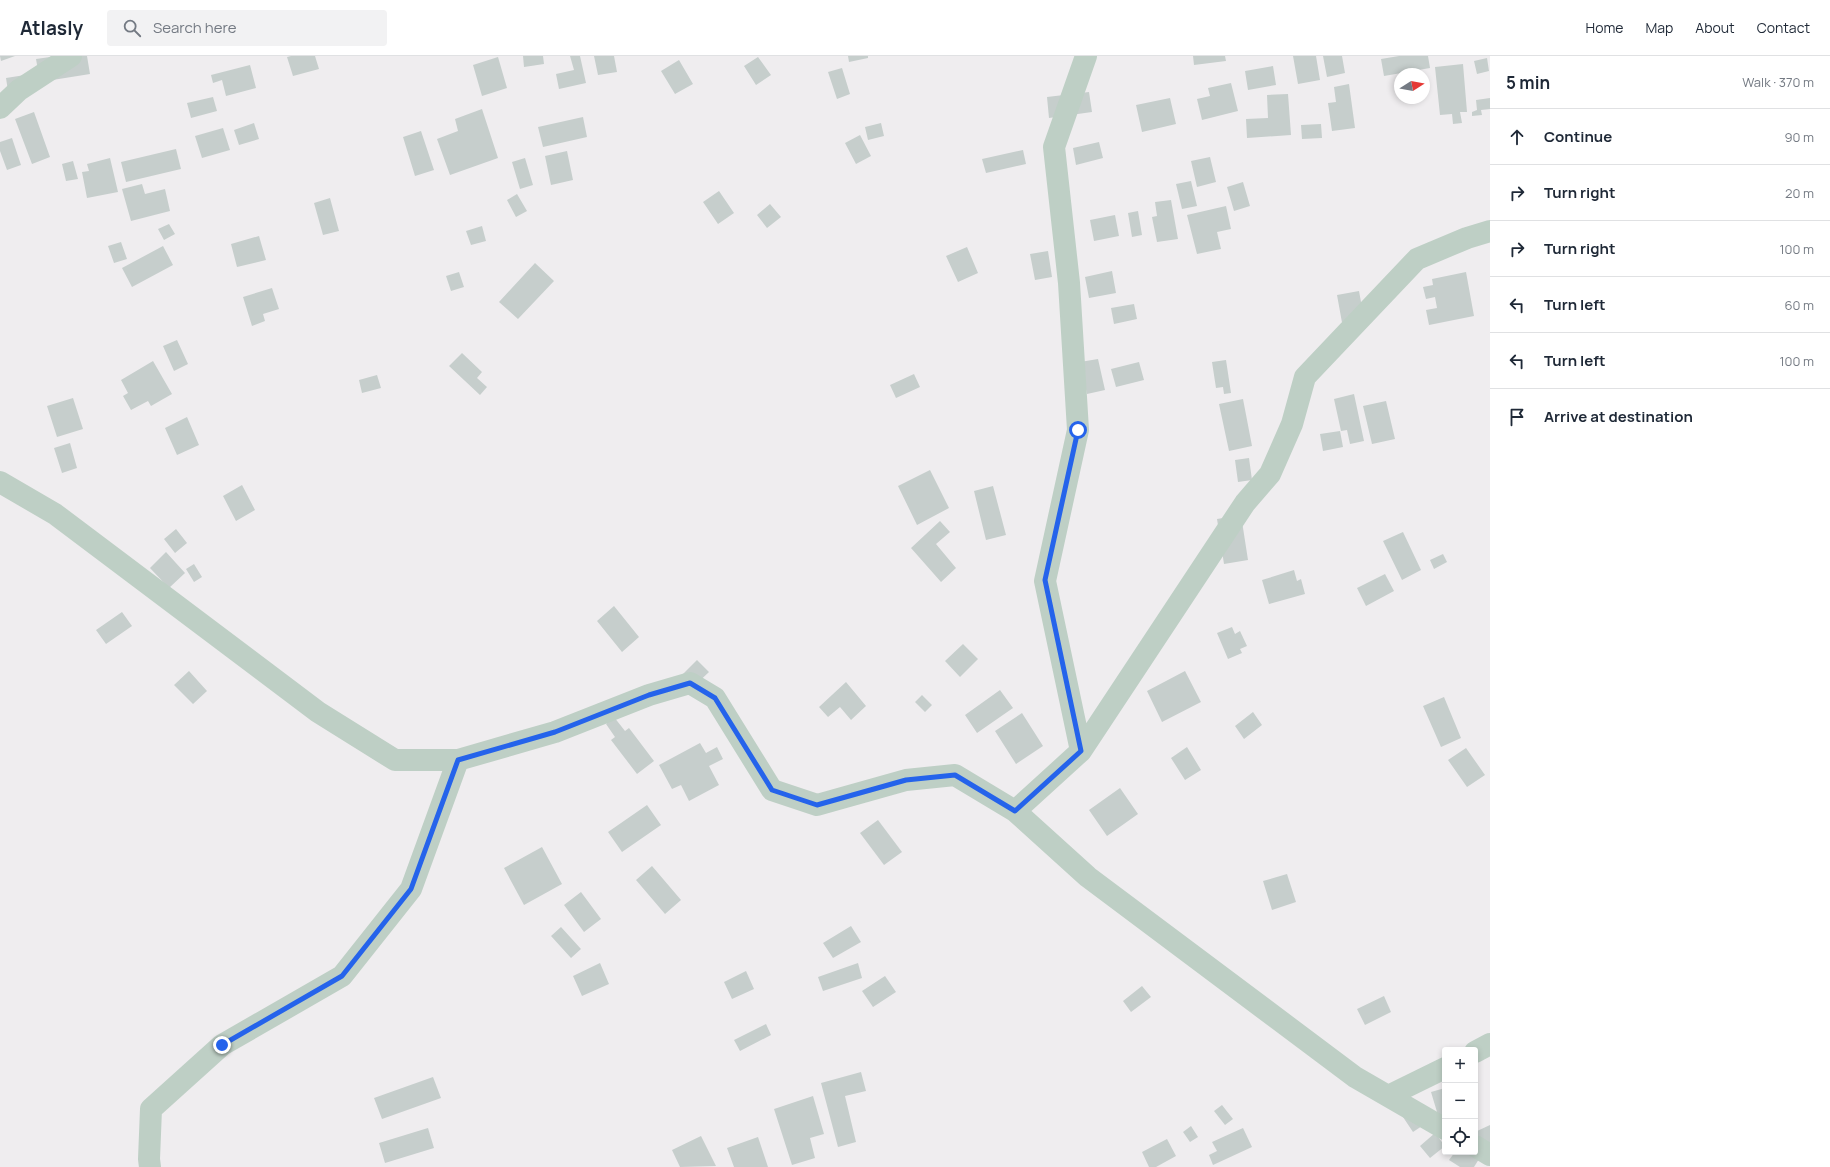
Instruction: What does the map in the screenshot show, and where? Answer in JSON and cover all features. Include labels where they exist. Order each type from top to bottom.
[{"type":"street","points":[[0,108],[19,90],[71,56]]},
{"type":"street","points":[[1081,751],[1045,580],[1078,430],[1069,283],[1054,147],[1086,56]]},
{"type":"street","points":[[1015,811],[1081,751],[1245,503],[1270,474],[1292,424],[1305,377],[1417,259],[1490,230]]},
{"type":"street","points":[[0,482],[55,514],[318,712],[395,760],[458,760],[555,732],[649,695],[690,683],[715,698],[772,790],[817,805],[906,780],[955,775],[1015,811],[1088,877],[1355,1077],[1442,1127]]},
{"type":"street","points":[[150,1167],[151,1109],[222,1045],[342,976],[411,889],[458,760]]},
{"type":"street","points":[[1478,1050],[1490,1044]]},
{"type":"street","points":[[1388,1096],[1442,1069]]},
{"type":"street","points":[[1478,1148],[1490,1155]]},
{"type":"building","points":[[0,56],[15,56],[1,61]]},
{"type":"building","points":[[57,56],[87,56],[90,74],[40,82],[36,59]]},
{"type":"building","points":[[315,56],[319,69],[293,76],[287,57]]},
{"type":"building","points":[[523,56],[543,56],[544,64],[524,67]]},
{"type":"building","points":[[570,56],[580,56],[586,83],[559,89],[556,74],[574,70]]},
{"type":"building","points":[[594,56],[614,56],[617,72],[598,75]]},
{"type":"building","points":[[848,56],[868,56],[868,58],[849,62]]},
{"type":"building","points":[[1193,56],[1225,56],[1226,61],[1194,65]]},
{"type":"building","points":[[1293,56],[1316,56],[1320,80],[1298,84]]},
{"type":"building","points":[[1323,56],[1342,56],[1345,73],[1327,77]]},
{"type":"building","points":[[1399,56],[1428,56],[1430,68],[1394,68],[1394,74],[1384,76],[1381,59]]},
{"type":"building","points":[[498,57],[507,88],[482,96],[473,65]]},
{"type":"building","points":[[758,57],[771,75],[756,85],[744,66]]},
{"type":"building","points":[[1487,58],[1489,71],[1477,74],[1474,61]]},
{"type":"building","points":[[679,60],[693,84],[675,94],[661,71]]},
{"type":"building","points":[[1463,64],[1467,112],[1460,112],[1462,123],[1453,124],[1452,114],[1440,115],[1435,67]]},
{"type":"building","points":[[250,65],[256,88],[226,96],[222,80],[213,83],[211,75]]},
{"type":"building","points":[[1273,66],[1276,85],[1248,90],[1245,71]]},
{"type":"building","points":[[842,68],[850,94],[837,99],[828,72]]},
{"type":"building","points":[[25,75],[8,91],[6,78]]},
{"type":"building","points":[[1231,83],[1238,111],[1202,120],[1197,99],[1210,96],[1208,88]]},
{"type":"building","points":[[1349,84],[1355,128],[1332,131],[1328,103],[1336,102],[1334,87]]},
{"type":"building","points":[[1089,92],[1092,112],[1049,118],[1047,97]]},
{"type":"building","points":[[1288,94],[1291,135],[1247,138],[1246,119],[1268,118],[1267,95]]},
{"type":"building","points":[[213,97],[217,111],[191,118],[187,103]]},
{"type":"building","points":[[1170,98],[1176,124],[1142,132],[1136,105]]},
{"type":"building","points":[[1490,98],[1490,109],[1481,110],[1482,115],[1472,116],[1472,112],[1477,110],[1476,100]]},
{"type":"building","points":[[482,109],[498,158],[450,175],[437,139],[458,131],[455,119]]},
{"type":"building","points":[[34,112],[50,157],[32,164],[15,119]]},
{"type":"building","points":[[583,117],[587,137],[543,147],[538,127]]},
{"type":"building","points":[[254,123],[259,139],[239,145],[234,130]]},
{"type":"building","points":[[881,123],[884,136],[868,140],[865,127]]},
{"type":"building","points":[[1321,124],[1322,138],[1302,139],[1301,125]]},
{"type":"building","points":[[223,128],[230,150],[202,158],[195,136]]},
{"type":"building","points":[[421,131],[434,170],[415,176],[403,137]]},
{"type":"building","points":[[860,135],[871,156],[856,164],[845,143]]},
{"type":"building","points":[[12,138],[21,165],[7,170],[0,151],[0,142]]},
{"type":"building","points":[[1099,142],[1103,158],[1076,165],[1073,148]]},
{"type":"building","points":[[176,149],[181,169],[126,182],[121,162]]},
{"type":"building","points":[[1023,150],[1026,164],[986,173],[982,159]]},
{"type":"building","points":[[567,151],[573,180],[551,185],[545,156]]},
{"type":"building","points":[[1210,157],[1216,182],[1197,187],[1191,161]]},
{"type":"building","points":[[110,158],[118,192],[87,198],[82,172],[89,171],[87,164]]},
{"type":"building","points":[[525,158],[533,185],[520,189],[512,162]]},
{"type":"building","points":[[73,161],[78,179],[66,181],[62,164]]},
{"type":"building","points":[[1191,181],[1197,206],[1182,209],[1176,184]]},
{"type":"building","points":[[1243,182],[1250,206],[1234,211],[1227,187]]},
{"type":"building","points":[[142,184],[145,194],[165,189],[170,211],[131,221],[122,189]]},
{"type":"building","points":[[719,191],[734,213],[718,224],[703,202]]},
{"type":"building","points":[[517,194],[527,211],[516,217],[507,200]]},
{"type":"building","points":[[330,198],[339,231],[323,235],[314,203]]},
{"type":"building","points":[[1171,200],[1178,239],[1157,242],[1152,217],[1157,216],[1155,202]]},
{"type":"building","points":[[770,204],[781,217],[767,228],[757,215]]},
{"type":"building","points":[[1226,206],[1231,229],[1217,232],[1221,249],[1197,254],[1187,215]]},
{"type":"building","points":[[1138,211],[1142,235],[1132,237],[1128,213]]},
{"type":"building","points":[[1115,215],[1119,236],[1094,241],[1090,220]]},
{"type":"building","points":[[169,224],[175,234],[164,240],[158,229]]},
{"type":"building","points":[[482,226],[486,241],[471,245],[466,231]]},
{"type":"building","points":[[259,236],[266,260],[237,267],[231,244]]},
{"type":"building","points":[[121,242],[127,259],[114,263],[108,246]]},
{"type":"building","points":[[163,246],[173,265],[132,287],[122,268]]},
{"type":"building","points":[[967,247],[978,273],[958,282],[946,256]]},
{"type":"building","points":[[1048,251],[1052,277],[1035,280],[1030,254]]},
{"type":"building","points":[[535,263],[554,281],[518,319],[499,302]]},
{"type":"building","points":[[1112,271],[1116,293],[1089,298],[1085,277]]},
{"type":"building","points":[[459,272],[464,287],[451,291],[446,276]]},
{"type":"building","points":[[1466,272],[1474,316],[1429,325],[1426,310],[1437,308],[1435,297],[1426,299],[1423,287],[1433,285],[1432,279]]},
{"type":"building","points":[[272,288],[279,309],[263,314],[265,321],[252,326],[243,297]]},
{"type":"building","points":[[1359,291],[1365,324],[1343,328],[1337,295]]},
{"type":"building","points":[[1134,304],[1137,319],[1114,324],[1111,308]]},
{"type":"building","points":[[177,340],[188,364],[174,371],[163,346]]},
{"type":"building","points":[[462,353],[482,372],[477,378],[487,387],[480,395],[449,366]]},
{"type":"building","points":[[1098,359],[1105,390],[1087,394],[1080,362]]},
{"type":"building","points":[[1226,360],[1231,393],[1224,394],[1223,387],[1216,388],[1212,362]]},
{"type":"building","points":[[153,361],[172,394],[151,406],[148,401],[131,410],[123,396],[128,393],[121,380]]},
{"type":"building","points":[[1139,362],[1144,380],[1116,387],[1111,369]]},
{"type":"building","points":[[914,374],[920,387],[896,398],[890,385]]},
{"type":"building","points":[[377,375],[381,388],[362,393],[359,380]]},
{"type":"building","points":[[1354,394],[1364,441],[1350,444],[1347,430],[1341,431],[1334,399]]},
{"type":"building","points":[[73,398],[83,429],[57,437],[47,406]]},
{"type":"building","points":[[1243,399],[1252,446],[1229,451],[1219,404]]},
{"type":"building","points":[[1386,401],[1395,439],[1372,444],[1363,406]]},
{"type":"building","points":[[187,417],[199,445],[177,455],[165,428]]},
{"type":"building","points":[[1340,431],[1343,447],[1323,451],[1320,434]]},
{"type":"building","points":[[70,443],[77,468],[62,473],[54,448]]},
{"type":"building","points":[[1249,458],[1252,480],[1238,482],[1235,460]]},
{"type":"building","points":[[930,470],[949,508],[917,525],[898,486]]},
{"type":"building","points":[[242,485],[255,510],[236,521],[223,496]]},
{"type":"building","points":[[993,486],[1006,535],[986,540],[974,491]]},
{"type":"building","points":[[1241,515],[1248,560],[1224,564],[1217,519]]},
{"type":"building","points":[[940,521],[950,532],[936,544],[956,568],[941,582],[911,548]]},
{"type":"building","points":[[176,529],[187,543],[175,553],[164,539]]},
{"type":"building","points":[[1403,532],[1421,570],[1402,580],[1383,541]]},
{"type":"building","points":[[166,552],[185,573],[169,588],[150,568]]},
{"type":"building","points":[[1443,554],[1447,562],[1434,569],[1430,560]]},
{"type":"building","points":[[194,564],[202,577],[194,582],[186,569]]},
{"type":"building","points":[[1294,570],[1297,581],[1301,579],[1305,594],[1269,604],[1262,580]]},
{"type":"building","points":[[1385,574],[1394,591],[1366,606],[1357,588]]},
{"type":"building","points":[[614,606],[639,637],[622,652],[597,621]]},
{"type":"building","points":[[122,612],[132,626],[106,644],[96,630]]},
{"type":"building","points":[[1232,627],[1235,634],[1240,631],[1247,646],[1240,649],[1242,653],[1228,659],[1217,633]]},
{"type":"building","points":[[963,644],[978,659],[960,677],[945,661]]},
{"type":"building","points":[[697,660],[709,672],[690,690],[679,678]]},
{"type":"building","points":[[189,671],[207,691],[193,704],[174,685]]},
{"type":"building","points":[[1185,671],[1201,702],[1162,722],[1147,691]]},
{"type":"building","points":[[846,682],[866,706],[851,720],[840,707],[828,717],[819,707]]},
{"type":"building","points":[[1000,690],[1013,708],[977,733],[965,715]]},
{"type":"building","points":[[922,695],[932,705],[925,712],[915,702]]},
{"type":"building","points":[[1444,697],[1461,738],[1441,747],[1423,706]]},
{"type":"building","points":[[1253,712],[1262,725],[1244,739],[1235,726]]},
{"type":"building","points":[[1022,713],[1043,746],[1016,764],[995,731]]},
{"type":"building","points":[[614,717],[625,731],[629,728],[654,761],[637,774],[611,740],[615,737],[606,724]]},
{"type":"building","points":[[700,743],[706,753],[717,747],[723,759],[709,766],[719,785],[689,801],[681,785],[672,789],[659,765]]},
{"type":"building","points":[[1187,747],[1201,770],[1185,780],[1171,758]]},
{"type":"building","points":[[1466,748],[1485,775],[1467,787],[1448,760]]},
{"type":"building","points":[[1120,788],[1138,814],[1107,836],[1089,810]]},
{"type":"building","points":[[647,805],[661,825],[622,852],[608,832]]},
{"type":"building","points":[[878,820],[902,852],[884,865],[860,833]]},
{"type":"building","points":[[542,847],[562,884],[524,905],[504,868]]},
{"type":"building","points":[[652,866],[681,900],[665,914],[636,880]]},
{"type":"building","points":[[1287,874],[1296,902],[1272,910],[1263,881]]},
{"type":"building","points":[[581,892],[601,919],[584,932],[564,905]]},
{"type":"building","points":[[851,926],[861,942],[833,958],[823,943]]},
{"type":"building","points":[[561,927],[581,949],[571,958],[551,936]]},
{"type":"building","points":[[600,963],[609,984],[582,996],[573,976]]},
{"type":"building","points":[[858,963],[862,978],[823,991],[818,977]]},
{"type":"building","points":[[746,971],[754,989],[732,999],[724,982]]},
{"type":"building","points":[[885,976],[896,992],[873,1007],[862,991]]},
{"type":"building","points":[[1142,986],[1151,997],[1131,1012],[1123,1001]]},
{"type":"building","points":[[1384,996],[1391,1012],[1365,1025],[1357,1009]]},
{"type":"building","points":[[766,1024],[771,1035],[740,1051],[734,1040]]},
{"type":"building","points":[[861,1072],[866,1091],[845,1096],[856,1142],[838,1147],[821,1083]]},
{"type":"building","points":[[433,1077],[441,1098],[382,1119],[374,1098]]},
{"type":"building","points":[[1442,1089],[1442,1129],[1431,1092]]},
{"type":"building","points":[[813,1096],[824,1134],[810,1138],[815,1158],[792,1165],[774,1109]]},
{"type":"building","points":[[1222,1105],[1233,1119],[1225,1125],[1214,1111]]},
{"type":"building","points":[[1401,1114],[1425,1124],[1413,1132]]},
{"type":"building","points":[[1490,1125],[1490,1148],[1478,1138],[1478,1131]]},
{"type":"building","points":[[1191,1126],[1198,1137],[1190,1142],[1183,1132]]},
{"type":"building","points":[[428,1128],[434,1148],[385,1163],[379,1143]]},
{"type":"building","points":[[1243,1128],[1252,1147],[1213,1165],[1209,1155],[1217,1151],[1212,1142]]},
{"type":"building","points":[[1435,1133],[1442,1142],[1442,1148],[1430,1158],[1420,1146]]},
{"type":"building","points":[[701,1136],[716,1166],[680,1167],[672,1150]]},
{"type":"building","points":[[758,1137],[768,1167],[734,1167],[727,1148]]},
{"type":"building","points":[[1167,1139],[1176,1156],[1156,1167],[1149,1167],[1142,1152]]},
{"type":"building","points":[[1453,1155],[1473,1155],[1479,1159],[1474,1167],[1460,1167],[1449,1160]]},
{"type":"route","points":[[222,1045],[342,976],[411,889],[458,760],[555,732],[649,695],[690,683],[715,698],[772,790],[817,805],[906,780],[955,775],[1015,811],[1081,751],[1045,580],[1078,430]]}]
